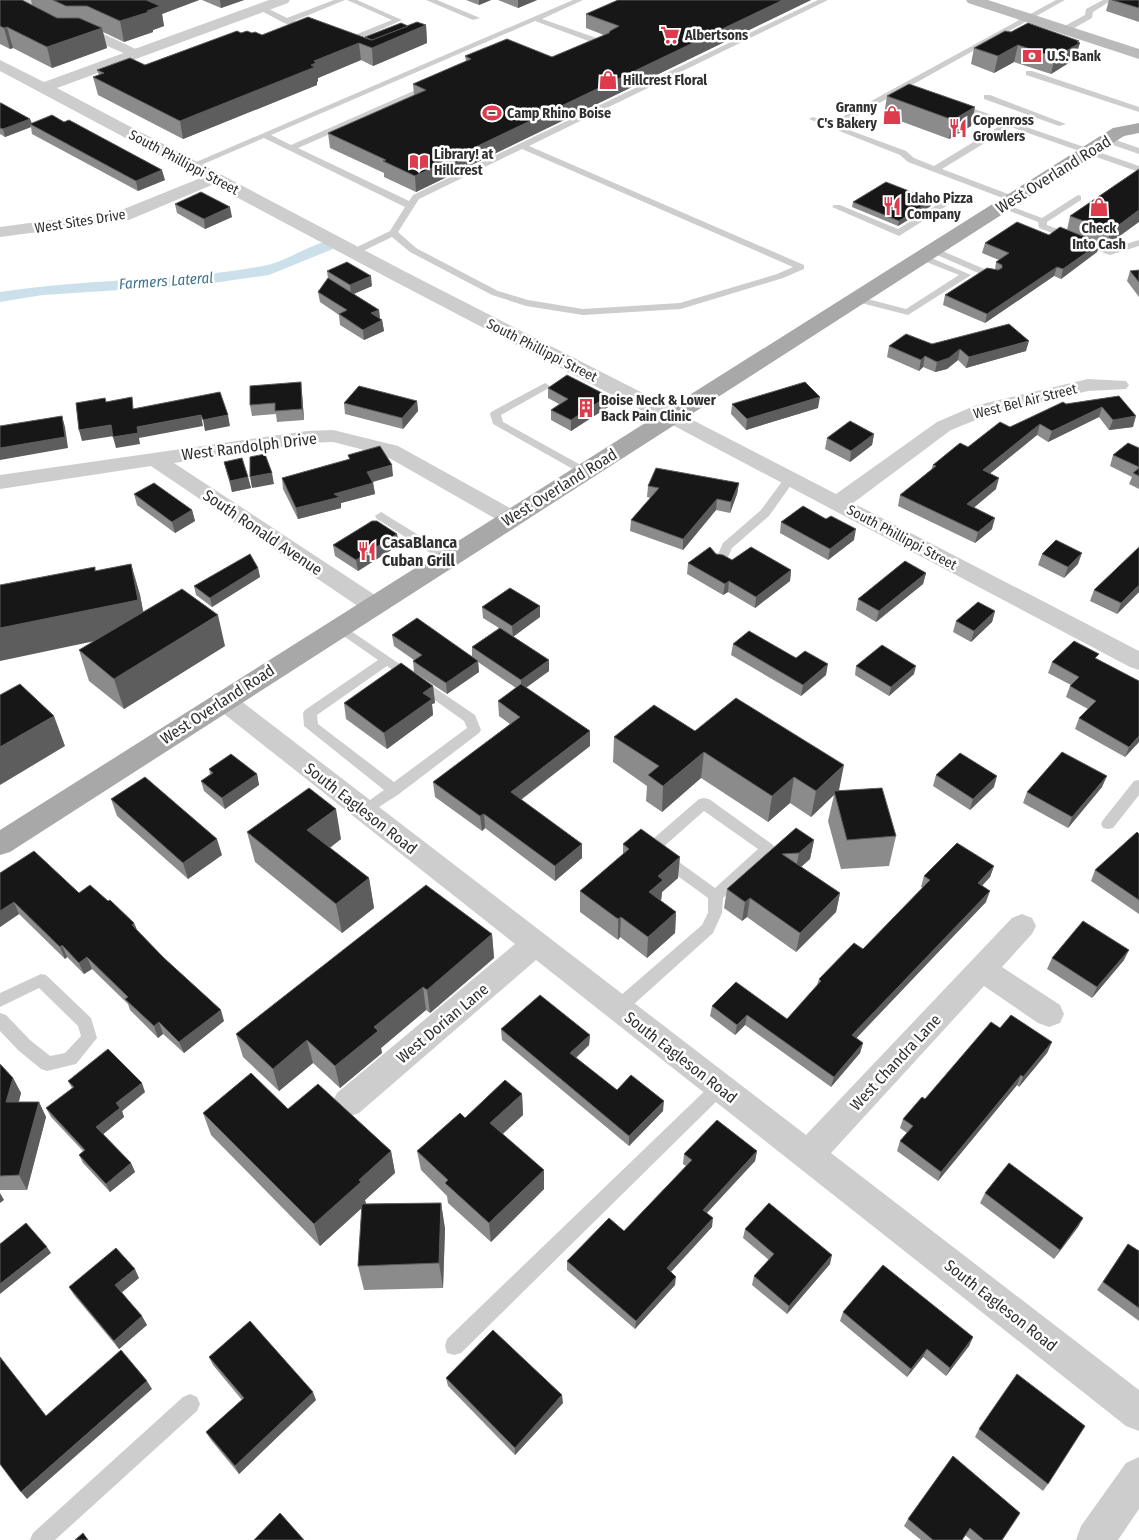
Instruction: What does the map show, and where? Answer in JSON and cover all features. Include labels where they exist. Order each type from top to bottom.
[{"type":"main road","points":[[972,0],[1139,54]]},
{"type":"main road","name":"West Overland Road","points":[[0,844],[670,416],[1008,202],[1114,138],[1123,122],[1139,111]]},
{"type":"street","points":[[33,0],[24,3],[24,11],[68,33],[86,31],[135,54]]},
{"type":"street","points":[[43,88],[282,0]]},
{"type":"street","name":"South Phillippi Street","points":[[0,65],[354,252],[1137,657]]},
{"type":"street","name":"West Sites Drive","points":[[0,232],[123,216],[213,178]]},
{"type":"street","name":"West Bel Air Street","points":[[838,503],[944,426],[961,417],[982,410],[1088,385],[1119,385]]},
{"type":"street","name":"West Randolph Drive","points":[[0,482],[154,458],[307,437],[333,436],[391,450],[510,518]]},
{"type":"street","name":"South Ronald Avenue","points":[[154,458],[373,605]]},
{"type":"street","name":"South Eagleson Road","points":[[223,700],[1139,1413]]},
{"type":"street","name":"West Chandra Lane","points":[[808,1155],[1022,926]]},
{"type":"street","name":"West Dorian Lane","points":[[348,1103],[536,943]]},
{"type":"street","points":[[982,969],[1049,1014]]},
{"type":"street","points":[[1095,1540],[1139,1476]]},
{"type":"lane","points":[[287,21],[341,0]]},
{"type":"lane","points":[[351,0],[407,24]]},
{"type":"lane","points":[[430,0],[476,18]]},
{"type":"lane","points":[[190,166],[579,0]]},
{"type":"lane","points":[[354,252],[393,233],[416,198],[824,0]]},
{"type":"lane","points":[[831,126],[908,87],[1061,0]]},
{"type":"lane","points":[[1064,30],[1089,16],[1089,11],[1108,0]]},
{"type":"lane","points":[[260,8],[319,33]]},
{"type":"lane","points":[[536,18],[605,44],[596,48]]},
{"type":"lane","points":[[358,48],[339,41],[398,20]]},
{"type":"lane","points":[[491,38],[506,44]]},
{"type":"lane","points":[[432,63],[440,67]]},
{"type":"lane","points":[[1029,73],[1139,111]]},
{"type":"lane","points":[[291,148],[441,82]]},
{"type":"lane","points":[[987,97],[1062,124]]},
{"type":"lane","points":[[946,101],[1011,123],[1114,138],[1139,151]]},
{"type":"lane","points":[[813,119],[903,153],[911,160],[1008,202],[1043,221]]},
{"type":"lane","points":[[935,169],[1011,123]]},
{"type":"lane","points":[[264,135],[411,206]]},
{"type":"lane","points":[[1114,138],[1138,167]]},
{"type":"lane","points":[[393,233],[413,250],[495,293],[526,303],[583,312],[681,306],[780,276],[800,266],[523,146]]},
{"type":"lane","points":[[837,207],[899,233],[953,198]]},
{"type":"lane","points":[[1043,221],[1078,198]]},
{"type":"lane","points":[[1043,221],[1042,226],[1110,252],[1139,243]]},
{"type":"lane","points":[[927,254],[994,276]]},
{"type":"lane","points":[[856,299],[908,312],[966,276],[927,254]]},
{"type":"lane","points":[[544,386],[495,414],[498,424],[584,472]]},
{"type":"lane","points":[[721,561],[727,546],[765,513],[790,478]]},
{"type":"lane","points":[[381,516],[447,558]]},
{"type":"lane","points":[[339,627],[470,718],[474,730],[365,811]]},
{"type":"lane","points":[[387,660],[310,712],[311,726],[394,790]]},
{"type":"lane","points":[[1108,824],[1139,785]]},
{"type":"lane","points":[[618,1008],[708,929],[715,913],[716,896],[768,849],[704,803],[651,849],[716,896]]},
{"type":"lane","points":[[0,1000],[41,980],[85,1023],[88,1038],[70,1058],[47,1064],[24,1045],[0,1020]]},
{"type":"lane","points":[[454,1346],[720,1087]]},
{"type":"lane","points":[[40,1540],[190,1404]]},
{"type":"building","points":[[0,0],[22,0],[57,18],[79,18],[102,28],[47,47],[7,27],[0,26]]},
{"type":"building","points":[[53,0],[146,0],[160,6],[147,11],[149,12],[120,21],[87,6],[66,6]]},
{"type":"building","points":[[618,0],[783,0],[415,176],[328,133],[426,90],[413,84],[471,59],[465,56],[507,39],[552,57],[609,33],[619,26],[586,14]]},
{"type":"building","points":[[1112,0],[1139,0],[1139,8]]},
{"type":"building","points":[[308,17],[371,40],[417,22],[426,25],[372,48],[359,43],[314,61],[316,63],[311,65],[315,67],[180,121],[93,77],[104,73],[97,70],[130,58],[145,65],[237,31],[241,33],[247,31],[255,32],[262,35]]},
{"type":"building","points":[[401,23],[408,26],[372,40],[365,37]]},
{"type":"building","points":[[1028,23],[1079,41],[1077,42],[1080,43],[1055,57],[1018,45],[998,56],[974,48],[1005,31],[1011,32]]},
{"type":"building","points":[[909,84],[975,107],[953,120],[887,96]]},
{"type":"building","points":[[0,103],[30,119],[3,129],[0,128]]},
{"type":"building","points":[[52,115],[64,122],[69,120],[162,170],[136,181],[30,124]]},
{"type":"building","points":[[1139,169],[1139,210],[1111,231],[1070,216]]},
{"type":"building","name":"Idaho Pizza Company","points":[[886,182],[932,200],[899,221],[853,202]]},
{"type":"building","points":[[201,192],[230,207],[204,219],[175,204]]},
{"type":"building","points":[[1017,222],[1049,235],[1060,227],[1100,243],[1063,269],[1057,267],[987,314],[945,295],[987,268],[998,270],[1002,268],[1002,265],[996,262],[1009,253],[985,243]]},
{"type":"building","points":[[347,262],[371,276],[350,285],[327,271]]},
{"type":"building","points":[[1139,270],[1139,282],[1130,271]]},
{"type":"building","points":[[328,278],[379,310],[371,313],[382,320],[363,330],[339,314],[347,310],[318,292]]},
{"type":"building","points":[[1009,324],[1029,341],[969,357],[960,349],[949,358],[937,362],[925,356],[921,360],[889,346],[906,334],[932,344]]},
{"type":"building","points":[[567,375],[608,396],[571,420],[551,410],[568,399],[548,388]]},
{"type":"building","points":[[301,382],[302,409],[275,411],[275,403],[250,405],[250,386]]},
{"type":"building","points":[[805,382],[820,397],[747,419],[732,404]]},
{"type":"building","points":[[359,386],[417,401],[402,418],[344,403]]},
{"type":"building","points":[[220,392],[228,415],[203,420],[201,415],[137,427],[138,433],[113,437],[111,425],[79,430],[76,403],[105,398],[106,402],[132,397],[133,409]]},
{"type":"building","points":[[1119,396],[1136,416],[1113,420],[1102,407],[1052,431],[1040,424],[983,470],[999,478],[967,504],[995,518],[978,532],[900,495],[936,466],[933,465],[960,443],[968,447],[1000,422],[1010,427],[1063,402],[1066,404]]},
{"type":"building","points":[[62,416],[65,437],[0,448],[0,426]]},
{"type":"building","points":[[850,421],[874,434],[851,451],[827,438]]},
{"type":"building","points":[[1128,443],[1139,448],[1139,467],[1113,455]]},
{"type":"building","points":[[380,446],[392,465],[367,472],[373,483],[334,494],[340,497],[296,508],[282,478],[350,459],[348,455]]},
{"type":"building","points":[[265,454],[272,473],[250,477],[250,457]]},
{"type":"building","points":[[242,458],[248,477],[230,481],[224,462]]},
{"type":"building","points":[[656,468],[739,483],[731,502],[717,499],[683,539],[631,520],[659,488],[648,486]]},
{"type":"building","points":[[1139,468],[1139,476],[1133,473]]},
{"type":"building","points":[[154,483],[192,510],[172,522],[134,494]]},
{"type":"building","points":[[803,506],[826,519],[831,516],[856,529],[830,549],[781,522]]},
{"type":"building","points":[[372,521],[377,521],[397,534],[356,560],[333,545]]},
{"type":"building","points":[[1056,540],[1082,553],[1068,567],[1042,554]]},
{"type":"building","points":[[710,547],[716,554],[723,555],[732,560],[751,547],[791,570],[756,597],[729,581],[725,584],[688,563]]},
{"type":"building","points":[[1139,547],[1139,585],[1121,603],[1094,590]]},
{"type":"building","points":[[250,554],[258,568],[210,598],[194,586]]},
{"type":"building","points":[[905,561],[926,573],[879,611],[858,599]]},
{"type":"building","points":[[131,564],[138,600],[0,628],[0,585],[95,567],[95,571]]},
{"type":"building","points":[[510,588],[540,606],[512,626],[482,607]]},
{"type":"building","points":[[182,589],[218,615],[114,679],[79,650]]},
{"type":"building","points":[[978,602],[995,611],[974,631],[956,621]]},
{"type":"building","points":[[417,618],[478,661],[446,683],[413,661],[422,655],[392,635]]},
{"type":"building","points":[[500,628],[549,660],[521,680],[472,647]]},
{"type":"building","points":[[749,631],[796,658],[805,651],[828,664],[803,685],[733,644]]},
{"type":"building","points":[[1074,641],[1099,654],[1095,658],[1139,681],[1139,736],[1129,747],[1079,718],[1096,701],[1070,686],[1079,677],[1052,662]]},
{"type":"building","points":[[882,645],[916,666],[891,687],[856,666]]},
{"type":"building","points":[[401,663],[433,686],[423,693],[432,699],[384,733],[344,703]]},
{"type":"building","points":[[20,684],[54,716],[0,747],[0,695]]},
{"type":"building","points":[[521,684],[590,731],[511,792],[582,844],[555,866],[484,814],[480,816],[433,782],[520,717],[498,701]]},
{"type":"building","points":[[736,698],[844,765],[816,791],[794,777],[772,796],[704,752],[663,786],[648,775],[659,766],[614,737],[654,705],[695,731]]},
{"type":"building","points":[[1062,752],[1107,776],[1072,817],[1027,792]]},
{"type":"building","points":[[960,753],[997,776],[973,799],[936,775]]},
{"type":"building","points":[[231,754],[257,774],[222,798],[201,781],[213,773],[209,769]]},
{"type":"building","points":[[145,777],[217,839],[183,863],[111,799]]},
{"type":"building","points":[[309,788],[336,809],[307,830],[369,878],[336,904],[247,832]]},
{"type":"building","points":[[882,788],[896,836],[847,840],[834,791]]},
{"type":"building","points":[[796,828],[814,840],[799,853],[782,854],[840,893],[800,933],[750,898],[745,902],[727,889]]},
{"type":"building","points":[[641,829],[680,857],[658,876],[663,880],[649,892],[676,912],[648,937],[621,917],[618,919],[580,891],[629,849],[623,844]]},
{"type":"building","points":[[1137,832],[1139,834],[1139,900],[1095,870]]},
{"type":"building","points":[[957,843],[994,866],[978,883],[990,891],[852,1035],[863,1043],[834,1077],[747,1015],[737,1025],[712,1006],[736,982],[787,1019],[821,981],[819,979],[854,943],[863,949],[930,880],[924,876]]},
{"type":"building","points":[[34,851],[79,893],[90,885],[108,901],[110,900],[134,923],[132,925],[164,958],[221,1010],[179,1042],[159,1022],[154,1026],[125,999],[128,997],[87,957],[79,963],[14,902],[0,911],[0,873]]},
{"type":"building","points":[[426,885],[492,934],[427,990],[423,987],[374,1027],[378,1031],[335,1066],[307,1040],[273,1069],[236,1034]]},
{"type":"building","points":[[1083,921],[1129,950],[1097,987],[1052,958]]},
{"type":"building","points":[[540,995],[590,1035],[570,1053],[617,1090],[631,1075],[664,1101],[629,1136],[501,1029]]},
{"type":"building","points":[[1011,1015],[1052,1042],[1023,1077],[1021,1075],[941,1172],[900,1141],[913,1126],[903,1119],[922,1097],[925,1099],[991,1022],[1000,1028]]},
{"type":"building","points":[[108,1049],[142,1083],[116,1103],[120,1108],[96,1127],[131,1163],[106,1184],[79,1155],[85,1150],[46,1108],[74,1087],[68,1081]]},
{"type":"building","points":[[0,1064],[13,1078],[6,1102],[39,1102],[19,1175],[0,1176]]},
{"type":"building","points":[[251,1073],[288,1109],[318,1084],[391,1151],[359,1180],[361,1182],[314,1224],[203,1113]]},
{"type":"building","points":[[505,1080],[522,1094],[490,1123],[544,1170],[489,1223],[445,1183],[448,1180],[417,1151],[460,1113],[465,1118]]},
{"type":"building","points":[[717,1120],[757,1151],[703,1210],[713,1218],[667,1268],[676,1277],[636,1321],[567,1261],[609,1218],[624,1231],[692,1160],[684,1154]]},
{"type":"building","points":[[1009,1163],[1083,1218],[1060,1250],[985,1193]]},
{"type":"building","points":[[441,1203],[439,1263],[358,1266],[362,1204]]},
{"type":"building","points":[[769,1203],[832,1255],[789,1306],[754,1276],[774,1254],[745,1229]]},
{"type":"building","points":[[26,1223],[47,1247],[0,1284],[0,1244]]},
{"type":"building","points":[[1128,1244],[1139,1251],[1139,1308],[1103,1282]]},
{"type":"building","points":[[116,1248],[135,1269],[115,1285],[142,1316],[114,1341],[69,1287]]},
{"type":"building","points":[[883,1265],[973,1337],[950,1368],[927,1349],[911,1369],[843,1312]]},
{"type":"building","points":[[250,1321],[313,1392],[235,1466],[206,1432],[244,1398],[209,1357]]},
{"type":"building","points":[[493,1330],[562,1395],[515,1448],[446,1378]]},
{"type":"building","points":[[121,1350],[147,1381],[21,1492],[0,1464],[0,1357],[46,1416]]},
{"type":"building","points":[[1017,1374],[1085,1426],[1048,1484],[979,1429]]},
{"type":"building","points":[[953,1456],[1020,1513],[1002,1540],[984,1540],[970,1528],[962,1540],[933,1540],[908,1519]]},
{"type":"building","points":[[280,1513],[304,1540],[254,1540]]},
{"type":"building","points":[[83,1533],[88,1540],[75,1540]]},
{"type":"waterway","name":"Farmers Lateral","points":[[0,297],[43,290],[199,280],[269,270],[327,246]]},
{"type":"place","name":"Albertsons","points":[[670,35]]},
{"type":"place","name":"U.S. Bank","points":[[1032,56]]},
{"type":"place","name":"Hillcrest Floral","points":[[608,80]]},
{"type":"place","name":"Camp Rhino Boise","points":[[492,113]]},
{"type":"place","name":"Granny C's Bakery","points":[[892,115]]},
{"type":"place","name":"Copenross Growlers","points":[[958,128]]},
{"type":"place","name":"Library! at Hillcrest","points":[[419,162]]},
{"type":"place","name":"Idaho Pizza Company","points":[[892,206]]},
{"type":"place","name":"Check Into Cash","points":[[1099,207]]},
{"type":"place","name":"Boise Neck & Lower Back Pain Clinic","points":[[586,408]]},
{"type":"place","name":"CasaBlanca Cuban Grill","points":[[367,551]]}]
